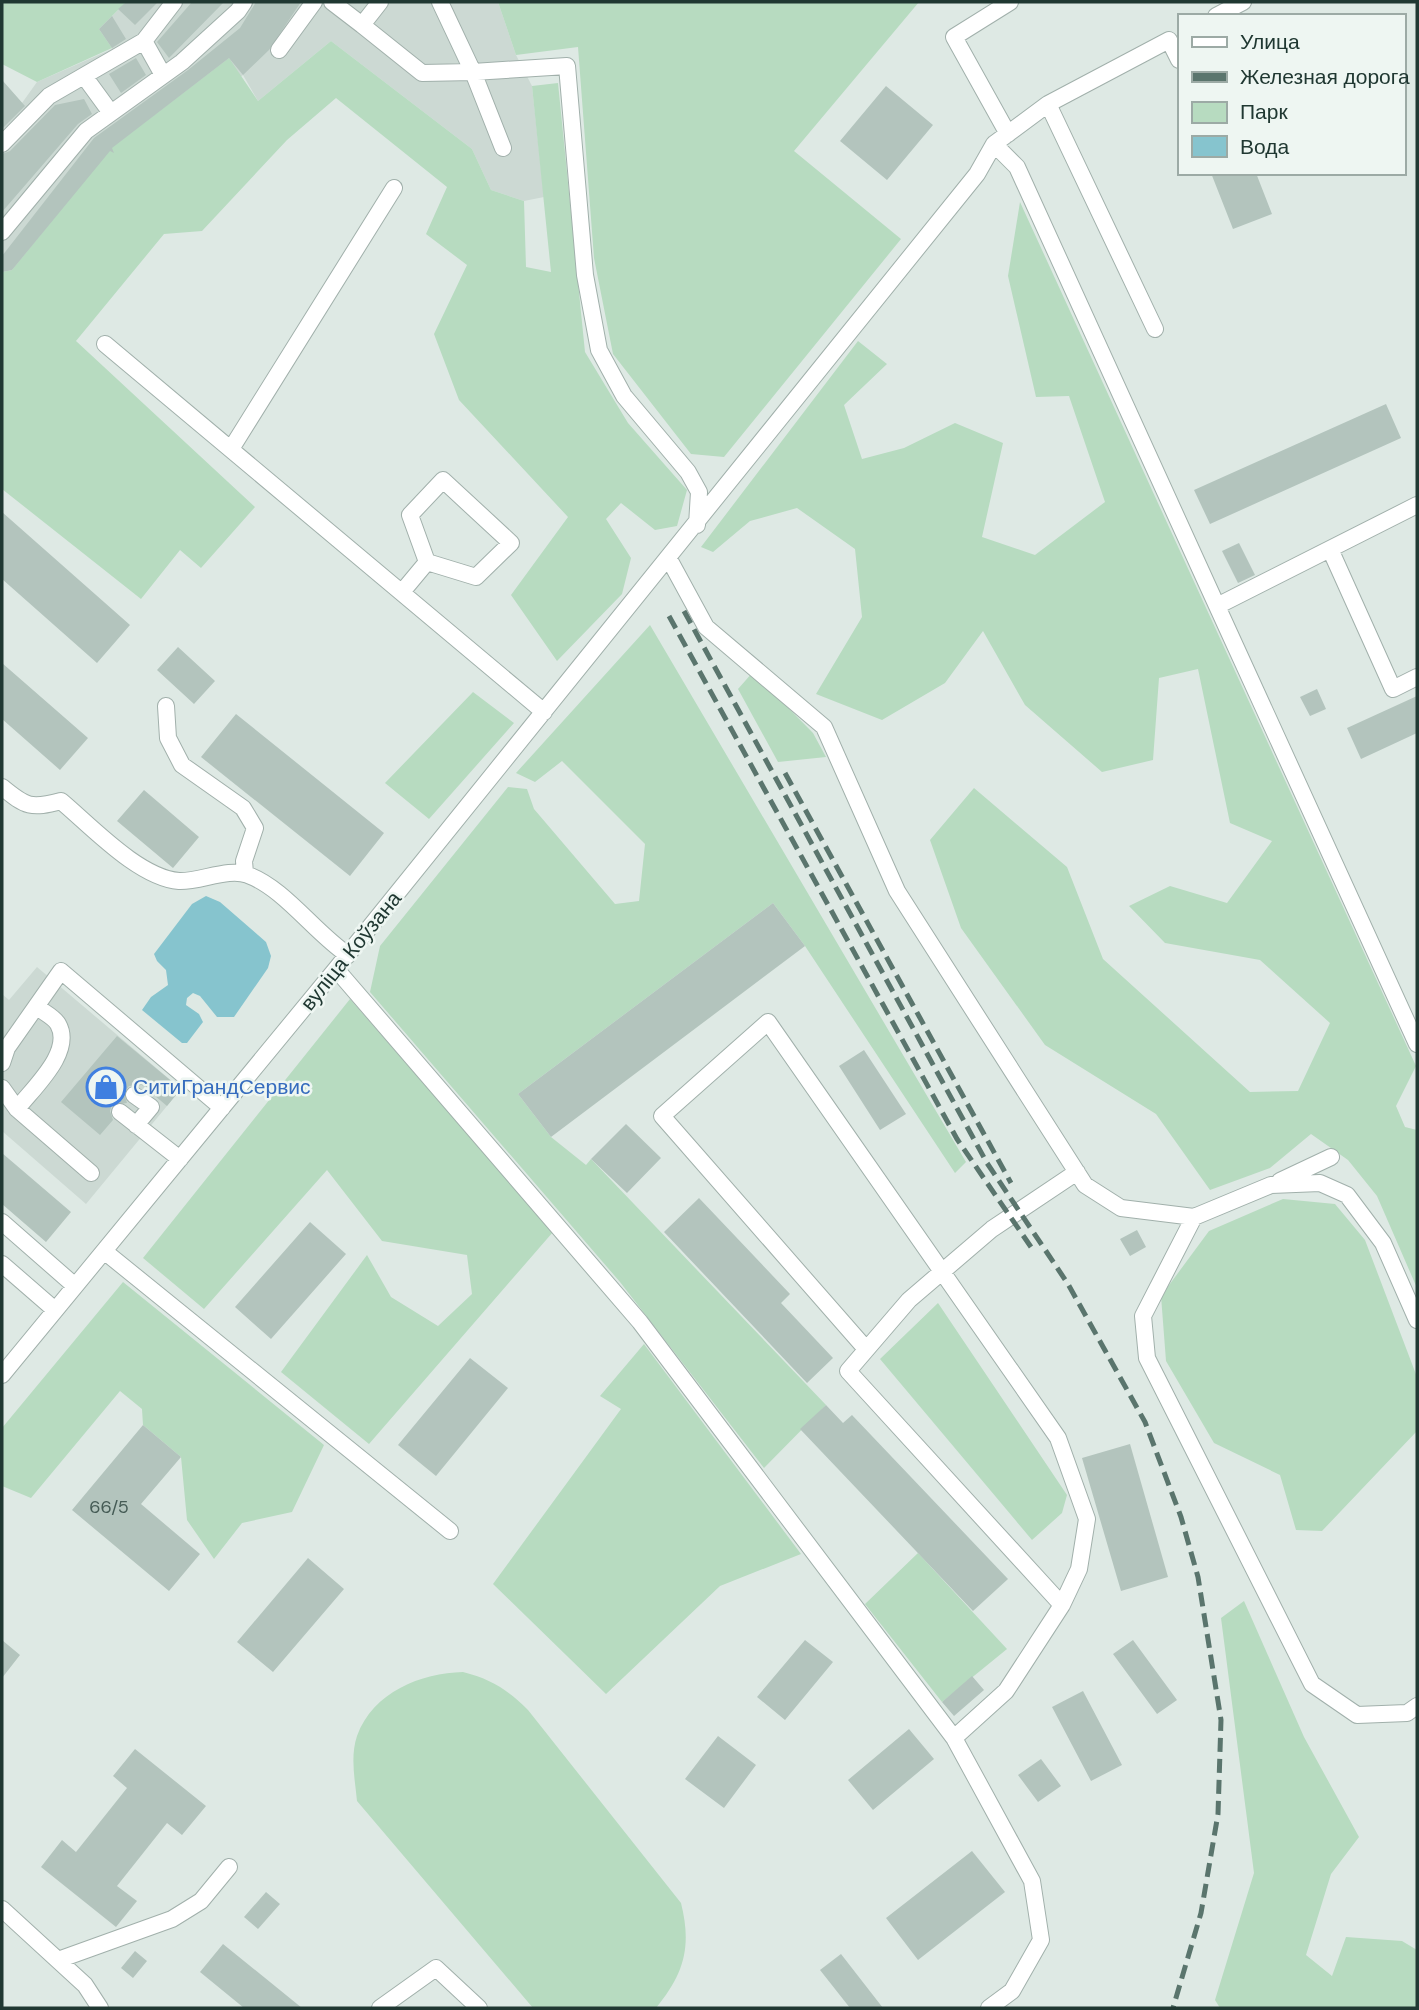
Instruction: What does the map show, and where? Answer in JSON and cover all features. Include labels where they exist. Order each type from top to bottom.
[{"type":"street","points":[[2,144],[49,96],[144,41],[163,12],[174,2]]},
{"type":"street","points":[[2,232],[86,131],[163,75],[238,11],[244,2]]},
{"type":"street","points":[[279,50],[314,2]]},
{"type":"street","points":[[332,2],[422,73],[567,66],[584,275],[599,350],[624,396],[688,472],[698,492],[697,525]]},
{"type":"street","points":[[362,25],[380,2]]},
{"type":"street","points":[[440,2],[473,72],[502,148]]},
{"type":"street","points":[[1008,134],[954,37],[1010,2]]},
{"type":"street","points":[[1220,14],[1243,2]]},
{"type":"street","points":[[1178,55],[1174,37],[1048,104],[994,144],[1017,167],[1417,1044]]},
{"type":"street","points":[[144,41],[163,75]]},
{"type":"street","points":[[84,76],[111,113]]},
{"type":"street","points":[[1048,104],[1155,329]]},
{"type":"street","name":"вуліца Коўзана","points":[[2,1375],[337,969],[697,525],[977,174],[994,144]]},
{"type":"street","points":[[231,449],[394,188]]},
{"type":"street","points":[[105,344],[544,712]]},
{"type":"street","points":[[443,481],[511,542],[476,577],[427,562],[410,515],[443,481]]},
{"type":"street","points":[[1217,606],[1417,505]]},
{"type":"street","points":[[1330,549],[1393,689],[1417,677]]},
{"type":"street","points":[[669,559],[706,627],[824,727],[897,891],[1085,1185],[1121,1208],[1194,1217],[1331,1157]]},
{"type":"street","points":[[402,593],[427,562]]},
{"type":"street","points":[[166,706],[168,738],[182,765],[243,808],[255,828],[244,861],[245,873]]},
{"type":"street","points":[[2,787],[20,802],[36,808],[61,801],[137,864],[155,875],[179,881],[245,873],[263,882],[348,955]]},
{"type":"street","points":[[337,969],[640,1322],[954,1738],[1032,1881],[1041,1940],[1012,1991],[989,2008]]},
{"type":"street","points":[[2,1063],[7,1048],[61,971],[222,1108]]},
{"type":"street","points":[[17,1109],[62,1049],[62,1035],[57,1021],[37,1007]]},
{"type":"street","points":[[866,1349],[662,1116],[768,1022],[1058,1438],[1087,1519],[1079,1569],[1062,1605],[1006,1691],[954,1738]]},
{"type":"street","points":[[2,1088],[17,1109],[91,1173]]},
{"type":"street","points":[[134,1095],[150,1107],[136,1125]]},
{"type":"street","points":[[120,1112],[180,1159]]},
{"type":"street","points":[[1062,1605],[848,1371],[909,1300],[992,1229],[1077,1172]]},
{"type":"street","points":[[1271,1185],[1320,1183],[1347,1195],[1383,1243],[1417,1320]]},
{"type":"street","points":[[1194,1217],[1143,1316],[1147,1358],[1312,1684],[1357,1715],[1407,1713],[1417,1706]]},
{"type":"street","points":[[2,1222],[75,1286]]},
{"type":"street","points":[[104,1251],[450,1531]]},
{"type":"street","points":[[2,1264],[55,1310]]},
{"type":"street","points":[[58,1960],[172,1919],[201,1900],[229,1867]]},
{"type":"street","points":[[2,1909],[85,1985],[100,2008]]},
{"type":"street","points":[[380,2008],[436,1968],[479,2008]]},
{"type":"shaded area","points":[[126,2],[498,2],[516,55],[532,86],[544,197],[524,201],[491,190],[472,149],[331,41],[258,101],[243,75],[12,270],[2,272],[2,80],[22,103],[37,82],[112,49],[99,29]]},
{"type":"shaded area","points":[[37,967],[181,1089],[86,1204],[2,1131],[2,994],[9,1000]]},
{"type":"green space","points":[[2,2],[126,2],[99,29],[112,48],[37,82],[2,64]]},
{"type":"green space","points":[[498,2],[919,2],[794,151],[901,239],[724,457],[691,454],[613,354],[594,258],[578,47],[516,55]]},
{"type":"green space","points":[[331,41],[472,149],[491,190],[524,201],[526,267],[551,272],[532,86],[558,83],[585,352],[628,423],[687,490],[677,526],[655,530],[621,503],[606,519],[631,558],[622,594],[557,661],[511,595],[568,517],[459,400],[434,334],[467,265],[426,234],[447,187],[336,98],[287,140],[202,231],[164,234],[76,341],[255,507],[201,568],[180,550],[141,599],[2,489],[2,272],[12,270],[111,148],[229,58],[258,101]]},
{"type":"green space","points":[[1020,202],[1416,1066],[1396,1106],[1405,1127],[1417,1130],[1417,1288],[1377,1196],[1348,1160],[1311,1134],[1270,1168],[1210,1190],[1156,1114],[1045,1045],[961,928],[930,840],[974,788],[1067,867],[1103,959],[1250,1092],[1298,1091],[1330,1023],[1260,960],[1165,943],[1129,906],[1170,886],[1227,903],[1272,841],[1230,823],[1198,669],[1159,678],[1153,760],[1102,772],[1025,705],[983,631],[945,683],[882,720],[816,694],[862,617],[855,549],[797,508],[750,521],[713,552],[701,547],[858,341],[887,364],[844,405],[862,459],[904,448],[955,423],[1003,443],[982,537],[1035,555],[1105,502],[1069,396],[1036,397],[1008,276]]},
{"type":"green space","points":[[650,625],[966,1162],[955,1173],[805,946],[773,903],[518,1094],[551,1137],[586,1165],[591,1159],[826,1405],[764,1468],[620,1282],[370,992],[380,946],[508,787],[527,789],[534,809],[615,904],[639,901],[645,844],[562,761],[535,782],[516,773]]},
{"type":"green space","points":[[753,672],[813,733],[826,757],[778,762],[738,689]]},
{"type":"green space","points":[[473,692],[514,723],[429,819],[385,783]]},
{"type":"green space","points":[[350,999],[553,1232],[369,1444],[281,1372],[367,1255],[391,1297],[438,1326],[472,1294],[467,1255],[382,1241],[327,1170],[204,1309],[143,1258]]},
{"type":"green space","points":[[1283,1199],[1335,1204],[1365,1240],[1417,1377],[1417,1431],[1322,1531],[1296,1530],[1280,1475],[1214,1443],[1166,1361],[1161,1296],[1209,1231]]},
{"type":"green space","points":[[123,1282],[324,1445],[292,1512],[242,1523],[214,1559],[187,1520],[181,1457],[143,1425],[142,1409],[120,1391],[31,1498],[2,1486],[2,1428]]},
{"type":"green space","points":[[938,1303],[1067,1495],[1062,1513],[1032,1540],[880,1359]]},
{"type":"green space","points":[[644,1344],[801,1554],[720,1586],[606,1694],[493,1584],[621,1409],[600,1396]]},
{"type":"green space","points":[[918,1553],[1007,1649],[942,1702],[865,1604]]},
{"type":"green space","points":[[1244,1601],[1304,1737],[1359,1837],[1331,1874],[1306,1955],[1332,1976],[1346,1937],[1402,1941],[1417,1950],[1417,2008],[1220,2008],[1215,2000],[1254,1873],[1221,1618]]},
{"type":"green space","points":[[463,1672],[498,1686],[528,1710],[681,1903],[686,1933],[683,1959],[666,1996],[656,2008],[533,2008],[357,1801],[355,1744],[364,1721],[374,1708],[386,1697],[415,1681]]},
{"type":"water","points":[[206,896],[220,902],[266,942],[271,956],[268,968],[234,1017],[217,1017],[200,996],[193,993],[187,998],[186,1005],[199,1014],[203,1022],[187,1043],[182,1043],[142,1010],[151,997],[168,985],[166,970],[154,954],[192,904]]},
{"type":"building","points":[[126,2],[158,2],[135,25],[118,9]]},
{"type":"building","points":[[192,2],[224,2],[169,58],[157,42]]},
{"type":"building","points":[[256,2],[301,2],[269,50],[243,75],[229,58],[112,148],[114,153],[110,151],[12,270],[2,272],[2,256],[94,138],[188,70],[240,28]]},
{"type":"building","points":[[112,16],[126,39],[112,48],[99,29]]},
{"type":"building","points":[[136,58],[146,75],[121,93],[109,74]]},
{"type":"building","points":[[2,80],[25,106],[2,129]]},
{"type":"building","points":[[886,86],[933,125],[887,180],[840,141]]},
{"type":"building","points":[[84,99],[92,114],[78,124],[2,212],[2,154],[10,151],[55,105]]},
{"type":"building","points":[[1212,175],[1257,175],[1272,214],[1233,229]]},
{"type":"building","points":[[1386,404],[1401,438],[1210,524],[1194,490]]},
{"type":"building","points":[[2,512],[130,625],[97,663],[2,579]]},
{"type":"building","points":[[1239,543],[1255,575],[1238,583],[1222,551]]},
{"type":"building","points":[[178,647],[215,681],[194,704],[157,670]]},
{"type":"building","points":[[2,663],[88,738],[60,770],[2,719]]},
{"type":"building","points":[[1317,689],[1326,709],[1310,716],[1300,697]]},
{"type":"building","points":[[1417,696],[1417,733],[1361,759],[1347,728]]},
{"type":"building","points":[[236,714],[384,833],[350,876],[201,757]]},
{"type":"building","points":[[144,790],[199,837],[173,868],[117,821]]},
{"type":"building","points":[[773,903],[805,946],[551,1137],[518,1094]]},
{"type":"building","points":[[117,1036],[181,1089],[167,1106],[142,1085],[129,1086],[124,1093],[127,1103],[112,1105],[110,1111],[113,1120],[100,1135],[61,1102]]},
{"type":"building","points":[[864,1050],[906,1114],[880,1130],[839,1066]]},
{"type":"building","points":[[626,1124],[661,1158],[627,1193],[591,1159]]},
{"type":"building","points":[[2,1153],[71,1212],[46,1242],[2,1204]]},
{"type":"building","points":[[699,1198],[790,1294],[781,1303],[833,1358],[807,1383],[664,1232]]},
{"type":"building","points":[[310,1222],[346,1254],[271,1339],[235,1307]]},
{"type":"building","points":[[1137,1230],[1146,1247],[1130,1256],[1120,1239]]},
{"type":"building","points":[[470,1358],[508,1388],[436,1476],[398,1445]]},
{"type":"building","points":[[826,1405],[843,1423],[852,1415],[1008,1579],[973,1611],[800,1429]]},
{"type":"building","points":[[143,1425],[181,1457],[141,1504],[200,1554],[169,1591],[72,1510]]},
{"type":"building","points":[[1130,1444],[1168,1577],[1121,1591],[1082,1458]]},
{"type":"building","points":[[308,1558],[344,1589],[273,1672],[237,1642]]},
{"type":"building","points":[[2,1640],[20,1655],[2,1678]]},
{"type":"building","points":[[805,1640],[833,1662],[785,1720],[757,1697]]},
{"type":"building","points":[[1133,1640],[1177,1700],[1157,1714],[1113,1654]]},
{"type":"building","points":[[972,1676],[984,1690],[954,1716],[942,1702]]},
{"type":"building","points":[[1083,1691],[1122,1765],[1091,1781],[1052,1707]]},
{"type":"building","points":[[909,1729],[934,1759],[873,1810],[848,1780]]},
{"type":"building","points":[[718,1736],[756,1765],[724,1808],[685,1779]]},
{"type":"building","points":[[135,1749],[206,1806],[182,1835],[167,1823],[117,1886],[137,1901],[116,1927],[41,1867],[62,1840],[76,1852],[127,1788],[113,1776]]},
{"type":"building","points":[[1041,1759],[1061,1786],[1038,1802],[1018,1775]]},
{"type":"building","points":[[972,1851],[1005,1892],[918,1960],[886,1918]]},
{"type":"building","points":[[266,1892],[280,1904],[258,1929],[244,1917]]},
{"type":"building","points":[[223,1944],[302,2008],[244,2008],[200,1972]]},
{"type":"building","points":[[135,1951],[147,1961],[133,1978],[121,1968]]},
{"type":"building","points":[[841,1954],[883,2008],[850,2008],[820,1970]]},
{"type":"railway","points":[[684,611],[987,1163],[1068,1284],[1145,1422],[1181,1517],[1198,1577],[1221,1720],[1218,1814],[1201,1913],[1173,2008]]},
{"type":"railway","points":[[669,616],[957,1139],[1031,1247]]},
{"type":"railway","points":[[785,773],[1011,1183]]},
{"type":"place","name":"СитиГрандСервис","points":[[106,1087]]}]
